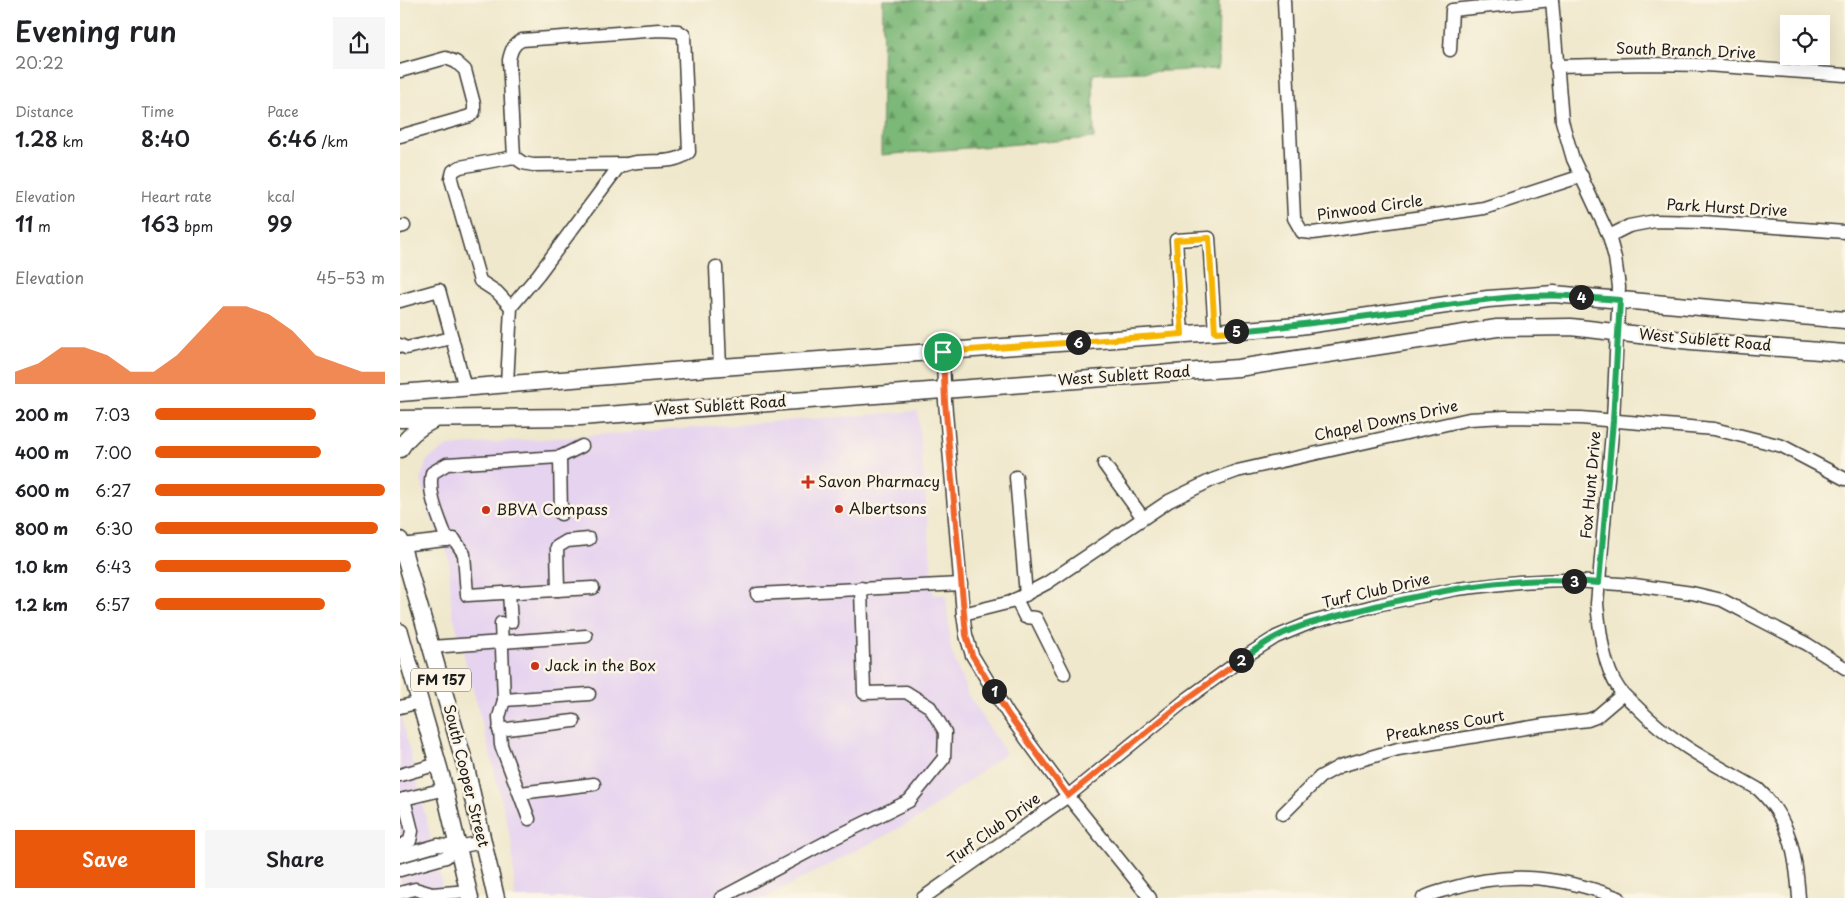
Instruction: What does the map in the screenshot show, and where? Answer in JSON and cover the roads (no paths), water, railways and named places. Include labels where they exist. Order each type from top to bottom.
[{"type":"main road","points":[[400,393],[1299,326],[1488,299],[1554,294],[1845,320]]},
{"type":"main road","name":"West Sublett Road","points":[[400,419],[580,417],[1238,368],[1497,328],[1571,327],[1691,341],[1845,353]]},
{"type":"main road","points":[[400,384],[420,391]]},
{"type":"main road","points":[[400,449],[416,429],[438,418]]},
{"type":"main road","name":"South Cooper Street","points":[[401,542],[466,768],[496,898]]},
{"type":"main road","name":"South Cooper Street","points":[[400,632],[445,789],[469,894]]},
{"type":"street","name":"Pinwood Circle","points":[[1284,0],[1294,218],[1302,232],[1314,233],[1484,208],[1582,176]]},
{"type":"street","name":"Fox Hunt Drive","points":[[1552,0],[1562,121],[1573,159],[1609,236],[1615,258],[1620,300],[1613,421],[1597,604],[1600,631],[1608,665],[1618,688],[1651,722],[1676,742],[1758,789],[1764,796],[1782,818],[1792,842],[1800,898]]},
{"type":"street","points":[[1450,50],[1452,10],[1552,0]]},
{"type":"street","points":[[511,307],[497,292],[480,281],[451,179],[453,172],[460,167],[514,157],[523,163],[533,165],[624,164],[678,159],[690,152],[684,35],[678,31],[650,30],[516,42],[509,60],[514,157]]},
{"type":"street","points":[[400,71],[446,58],[456,62],[465,70],[474,104],[474,112],[470,116],[400,136]]},
{"type":"street","name":"South Branch Drive","points":[[1556,66],[1706,64],[1845,76]]},
{"type":"street","points":[[507,384],[511,307],[538,275],[617,169],[624,164]]},
{"type":"street","name":"Park Hurst Drive","points":[[1609,236],[1629,226],[1655,221],[1703,222],[1845,232]]},
{"type":"street","points":[[1182,334],[1176,240],[1209,238],[1215,332]]},
{"type":"street","points":[[716,267],[720,368]]},
{"type":"street","points":[[400,301],[439,290],[465,388]]},
{"type":"street","points":[[400,345],[406,348],[452,338]]},
{"type":"street","points":[[943,352],[944,389],[963,614],[966,635],[972,655],[1008,714],[1068,796],[1150,898]]},
{"type":"street","name":"Chapel Downs Drive","points":[[963,614],[1021,597],[1047,583],[1169,501],[1212,480],[1237,471],[1469,419],[1505,417],[1613,421],[1714,429],[1782,446],[1845,479]]},
{"type":"street","points":[[447,540],[432,494],[430,480],[432,473],[447,464],[560,458],[582,446]]},
{"type":"street","points":[[560,458],[560,514]]},
{"type":"street","points":[[1104,464],[1143,518]]},
{"type":"street","points":[[1016,477],[1021,597],[1025,617],[1036,618],[1064,674]]},
{"type":"street","points":[[401,542],[454,539],[464,554],[467,595],[593,588]]},
{"type":"street","points":[[558,590],[557,546],[567,541],[589,539]]},
{"type":"street","name":"Turf Club Drive","points":[[923,898],[938,890],[1068,796],[1187,699],[1246,656],[1276,637],[1312,622],[1381,604],[1457,590],[1519,582],[1561,580],[1634,585],[1692,593],[1722,600],[1807,644],[1845,668]]},
{"type":"street","points":[[756,594],[961,584]]},
{"type":"street","points":[[721,898],[909,801],[944,758],[945,732],[930,707],[906,692],[864,692],[861,588]]},
{"type":"street","points":[[510,593],[502,642],[504,700],[499,718],[500,730],[502,745],[529,819]]},
{"type":"street","points":[[431,647],[586,636]]},
{"type":"street","points":[[504,700],[589,694]]},
{"type":"street","name":"Preakness Court","points":[[1283,814],[1320,777],[1340,766],[1398,749],[1544,725],[1588,720],[1602,713],[1623,694]]},
{"type":"street","points":[[400,707],[420,702]]},
{"type":"street","points":[[500,730],[574,721]]},
{"type":"street","points":[[400,775],[438,764]]},
{"type":"street","points":[[520,794],[594,784]]},
{"type":"street","points":[[400,846],[410,841],[412,831],[402,800],[445,789]]},
{"type":"street","points":[[400,856],[438,845],[458,847],[483,842]]},
{"type":"street","points":[[400,870],[446,857],[458,847]]},
{"type":"street","points":[[1423,898],[1464,885],[1504,877],[1529,877],[1557,880],[1619,898]]},
{"type":"street","points":[[400,892],[415,890],[432,896],[469,894]]},
{"type":"place","name":"Savon Pharmacy","points":[[808,482]]},
{"type":"place","name":"Albertsons","points":[[839,509]]},
{"type":"place","name":"BBVA Compass","points":[[486,510]]},
{"type":"place","name":"Jack in the Box","points":[[535,666]]}]
